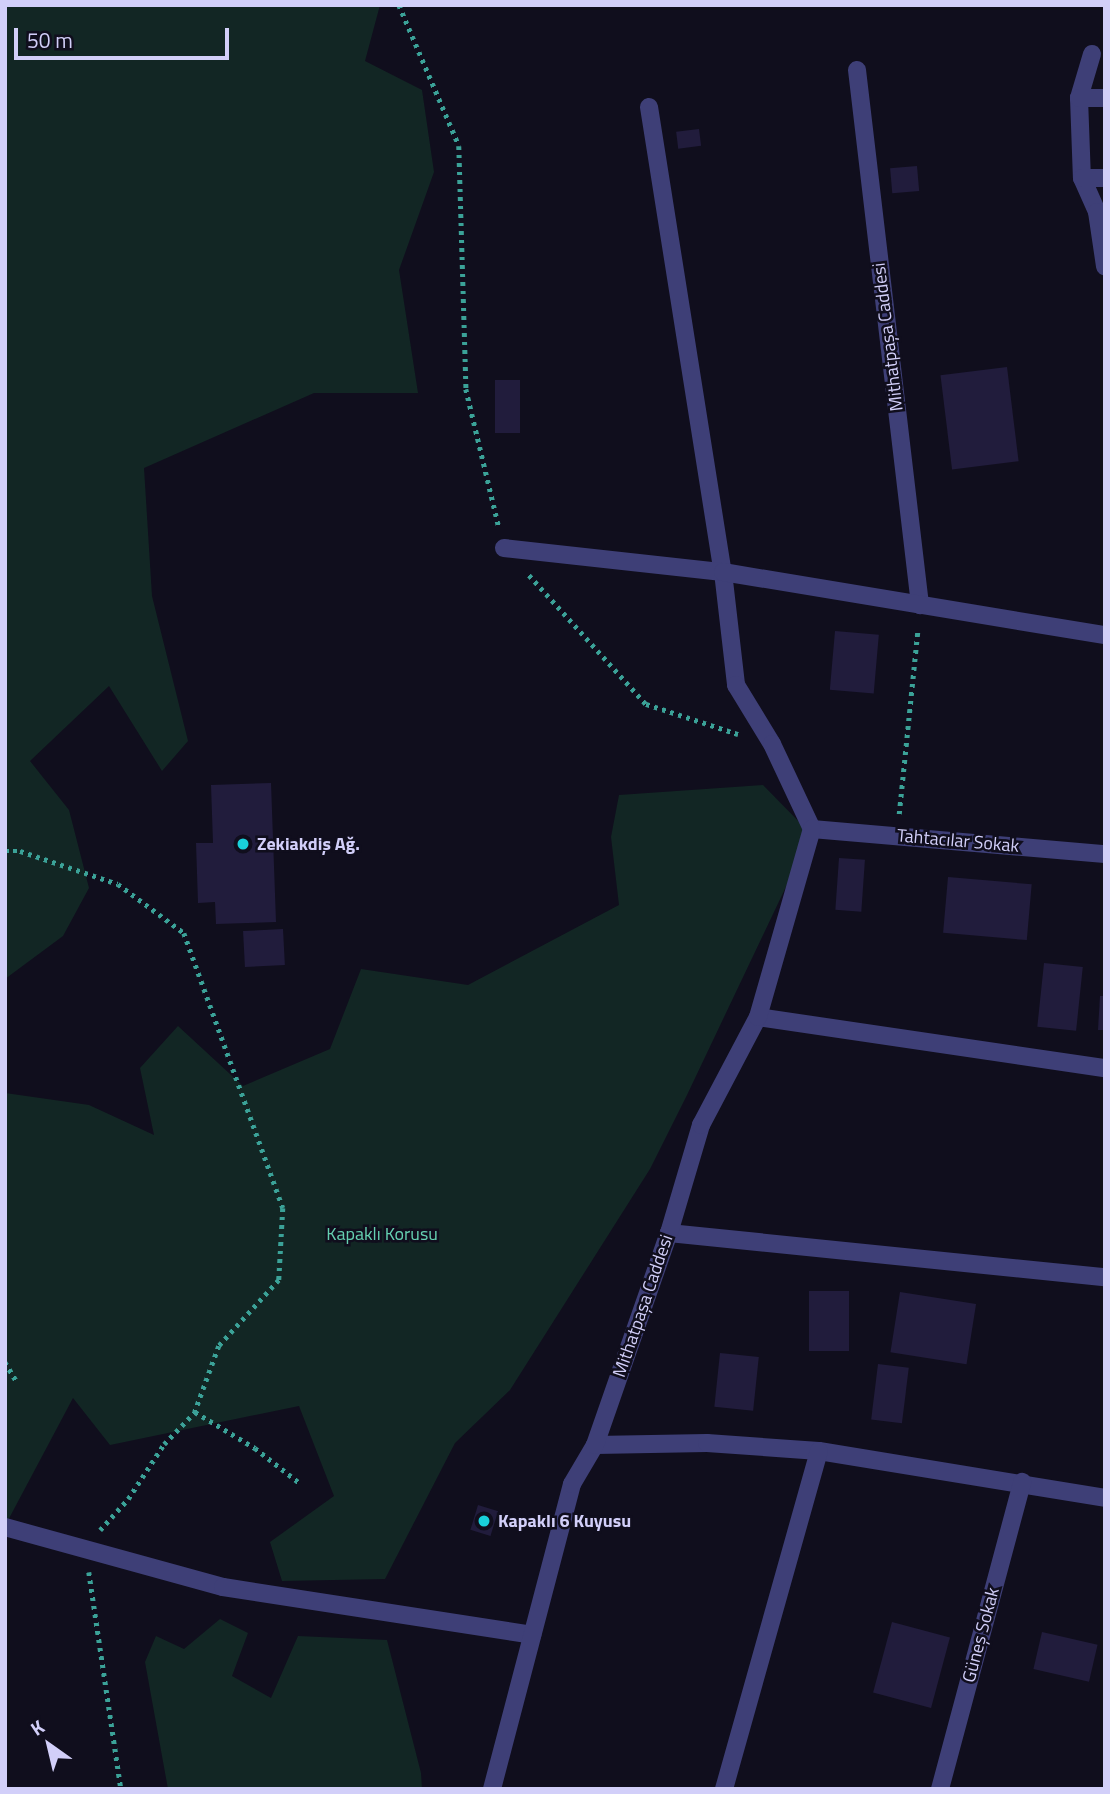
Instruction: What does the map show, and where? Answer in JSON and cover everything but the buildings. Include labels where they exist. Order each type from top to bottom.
[{"type":"street","points":[[1092,54],[1079,98],[1082,178],[1097,212],[1105,266]]},
{"type":"street","name":"Mithatpaşa Caddesi","points":[[857,70],[920,605]]},
{"type":"street","points":[[1079,98],[1105,98]]},
{"type":"street","points":[[649,107],[723,572],[736,685],[772,744],[812,829]]},
{"type":"street","points":[[1082,178],[1105,178]]},
{"type":"street","points":[[504,548],[723,572],[1105,635]]},
{"type":"street","name":"Mithatpaşa Caddesi","points":[[492,1789],[572,1484],[595,1445],[669,1233],[701,1125],[758,1017],[812,829]]},
{"type":"street","name":"Tahtacılar Sokak","points":[[812,829],[1105,854]]},
{"type":"street","points":[[758,1017],[1105,1068]]},
{"type":"street","points":[[669,1233],[1105,1277]]},
{"type":"street","points":[[595,1445],[707,1443],[819,1451],[1022,1482],[1105,1498]]},
{"type":"street","points":[[723,1789],[819,1451]]},
{"type":"street","name":"Güneş Sokak","points":[[940,1789],[1022,1482]]},
{"type":"street","points":[[5,1527],[223,1587],[532,1635]]},
{"type":"path","points":[[400,5],[459,146],[466,389],[504,548],[646,704],[772,744]]},
{"type":"path","points":[[897,836],[920,605]]},
{"type":"path","points":[[5,851],[20,851],[118,884],[184,933],[283,1208],[279,1280],[219,1346],[195,1412],[164,1444],[128,1499],[85,1547],[121,1789]]},
{"type":"path","points":[[5,1362],[16,1380]]},
{"type":"path","points":[[195,1412],[255,1447],[301,1484]]},
{"type":"green space","points":[[5,5],[380,5],[365,61],[422,90],[434,172],[399,270],[418,393],[314,393],[144,468],[152,596],[188,741],[162,771],[109,686],[30,761],[69,810],[89,888],[63,936],[5,979]]},
{"type":"green space","name":"Kapaklı Korusu","points":[[763,785],[811,834],[687,1095],[650,1169],[510,1390],[455,1443],[385,1579],[282,1581],[270,1542],[334,1496],[299,1406],[110,1445],[73,1398],[5,1526],[5,1093],[89,1105],[154,1135],[140,1068],[178,1026],[243,1086],[330,1049],[361,969],[468,985],[619,905],[611,837],[619,795]]},
{"type":"green space","points":[[220,1619],[248,1633],[232,1676],[271,1698],[298,1636],[387,1640],[421,1773],[422,1789],[168,1789],[145,1662],[156,1636],[184,1649]]},
{"type":"place","name":"Zekiakdiş Ağ.","points":[[243,844]]},
{"type":"place","name":"Kapaklı 6 Kuyusu","points":[[484,1521]]}]
